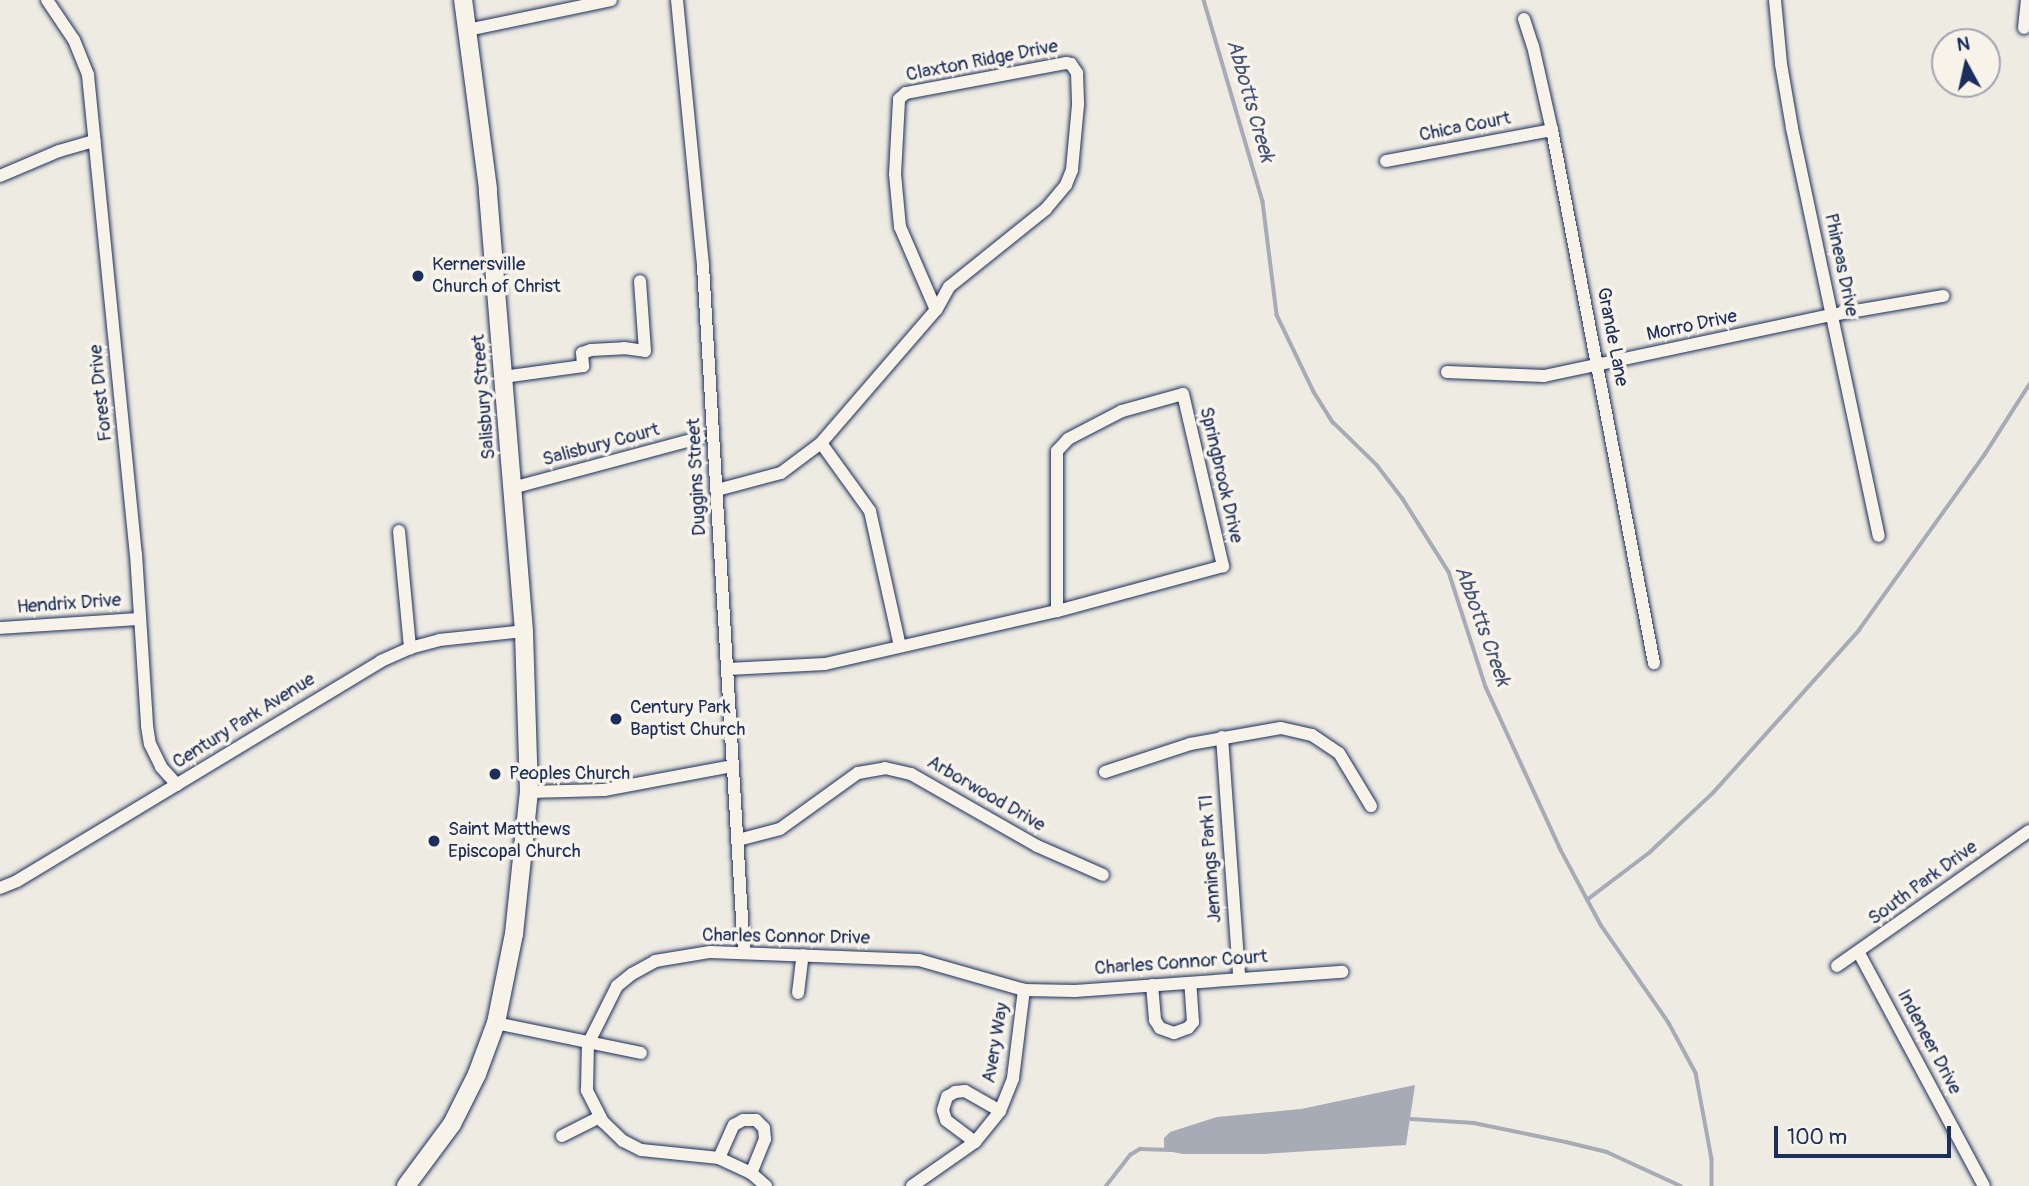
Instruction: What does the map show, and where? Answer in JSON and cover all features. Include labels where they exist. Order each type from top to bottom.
[{"type":"main road","name":"Salisbury Street","points":[[406,1186],[452,1124],[477,1074],[496,1023],[514,934],[529,792],[524,631],[488,188],[463,0]]},
{"type":"street","name":"Forest Drive","points":[[47,0],[83,60],[95,141],[136,554],[150,744],[161,766],[177,785]]},
{"type":"street","points":[[468,30],[611,0]]},
{"type":"street","name":"Duggins Street","points":[[677,0],[702,253],[744,952]]},
{"type":"street","name":"Phineas Drive","points":[[1775,0],[1781,64],[1792,128],[1879,536]]},
{"type":"street","points":[[2024,28],[2027,0]]},
{"type":"street","name":"Grande Lane","points":[[1524,19],[1533,46],[1552,131],[1654,663]]},
{"type":"street","name":"Claxton Ridge Drive","points":[[717,490],[781,473],[821,443],[936,310],[949,287],[1046,209],[1066,185],[1072,170],[1078,105],[1077,73],[1071,64],[919,90],[906,93],[899,99],[895,174],[900,228],[936,310]]},
{"type":"street","name":"Chica Court","points":[[1386,161],[1552,131]]},
{"type":"street","points":[[0,176],[59,151],[95,141]]},
{"type":"street","points":[[503,377],[583,366],[582,354],[591,350],[624,348],[645,351],[640,281]]},
{"type":"street","name":"Morro Drive","points":[[1447,372],[1544,376],[1832,315],[1943,296]]},
{"type":"street","name":"Springbrook Drive","points":[[728,669],[799,667],[900,646],[1057,611],[1223,566],[1183,394],[1122,411],[1068,439],[1057,451],[1057,611]]},
{"type":"street","name":"Salisbury Court","points":[[512,488],[699,438]]},
{"type":"street","points":[[821,443],[870,511],[900,646]]},
{"type":"street","points":[[399,531],[410,648]]},
{"type":"street","name":"Hendrix Drive","points":[[0,628],[139,619]]},
{"type":"street","name":"Century Park Avenue","points":[[0,888],[17,881],[177,785],[350,677],[410,648],[439,640],[524,631]]},
{"type":"street","points":[[1105,772],[1190,744],[1282,729],[1312,735],[1339,753],[1371,806]]},
{"type":"street","name":"Jennings Park Tl","points":[[1222,737],[1239,977]]},
{"type":"street","points":[[529,792],[604,790],[732,766]]},
{"type":"street","name":"Arborwood Drive","points":[[738,839],[780,829],[858,773],[885,768],[911,774],[1037,846],[1103,875]]},
{"type":"street","name":"South Park Drive","points":[[1838,965],[1859,953],[2029,831]]},
{"type":"street","name":"Charles Connor Drive","points":[[588,1044],[613,993],[632,974],[655,961],[676,956],[744,952],[919,960],[1024,990]]},
{"type":"street","name":"Indeneer Drive","points":[[1859,953],[1984,1186]]},
{"type":"street","points":[[798,993],[803,955]]},
{"type":"street","name":"Charles Connor Court","points":[[1024,990],[1075,991],[1239,977],[1342,972]]},
{"type":"street","points":[[1152,985],[1155,1020],[1160,1028],[1174,1033],[1188,1028],[1193,1022],[1190,983]]},
{"type":"street","name":"Avery Way","points":[[912,1186],[975,1142],[1000,1111],[1013,1078],[1024,990]]},
{"type":"street","points":[[496,1023],[641,1054]]},
{"type":"street","points":[[588,1044],[587,1090],[600,1117],[615,1136],[641,1150],[719,1158],[751,1173],[766,1186]]},
{"type":"street","points":[[975,1142],[946,1120],[943,1110],[947,1097],[955,1091],[965,1091],[1000,1111]]},
{"type":"street","points":[[562,1136],[600,1117]]},
{"type":"street","points":[[719,1158],[734,1125],[743,1120],[756,1121],[764,1128],[765,1139],[751,1173]]},
{"type":"shaded area","points":[[1415,1085],[1406,1145],[1264,1154],[1183,1154],[1167,1151],[1164,1147],[1164,1138],[1170,1132],[1217,1117],[1301,1109]]},
{"type":"waterway","name":"Abbotts Creek","points":[[1204,0],[1263,202],[1277,315],[1314,392],[1333,422],[1377,465],[1403,499],[1449,572],[1486,687],[1561,850],[1601,925],[1669,1023],[1696,1073],[1712,1159],[1712,1186]]},
{"type":"waterway","points":[[1587,900],[1649,853],[1713,793],[1859,630],[1985,454],[2029,385]]},
{"type":"waterway","points":[[1411,1119],[1474,1123],[1607,1152],[1681,1186]]},
{"type":"waterway","points":[[1106,1186],[1130,1155],[1140,1149],[1171,1150]]},
{"type":"place","name":"Kernersville Church of Christ","points":[[418,276]]},
{"type":"place","name":"Century Park Baptist Church","points":[[616,719]]},
{"type":"place","name":"Peoples Church","points":[[495,774]]},
{"type":"place","name":"Saint Matthews Episcopal Church","points":[[434,841]]}]
